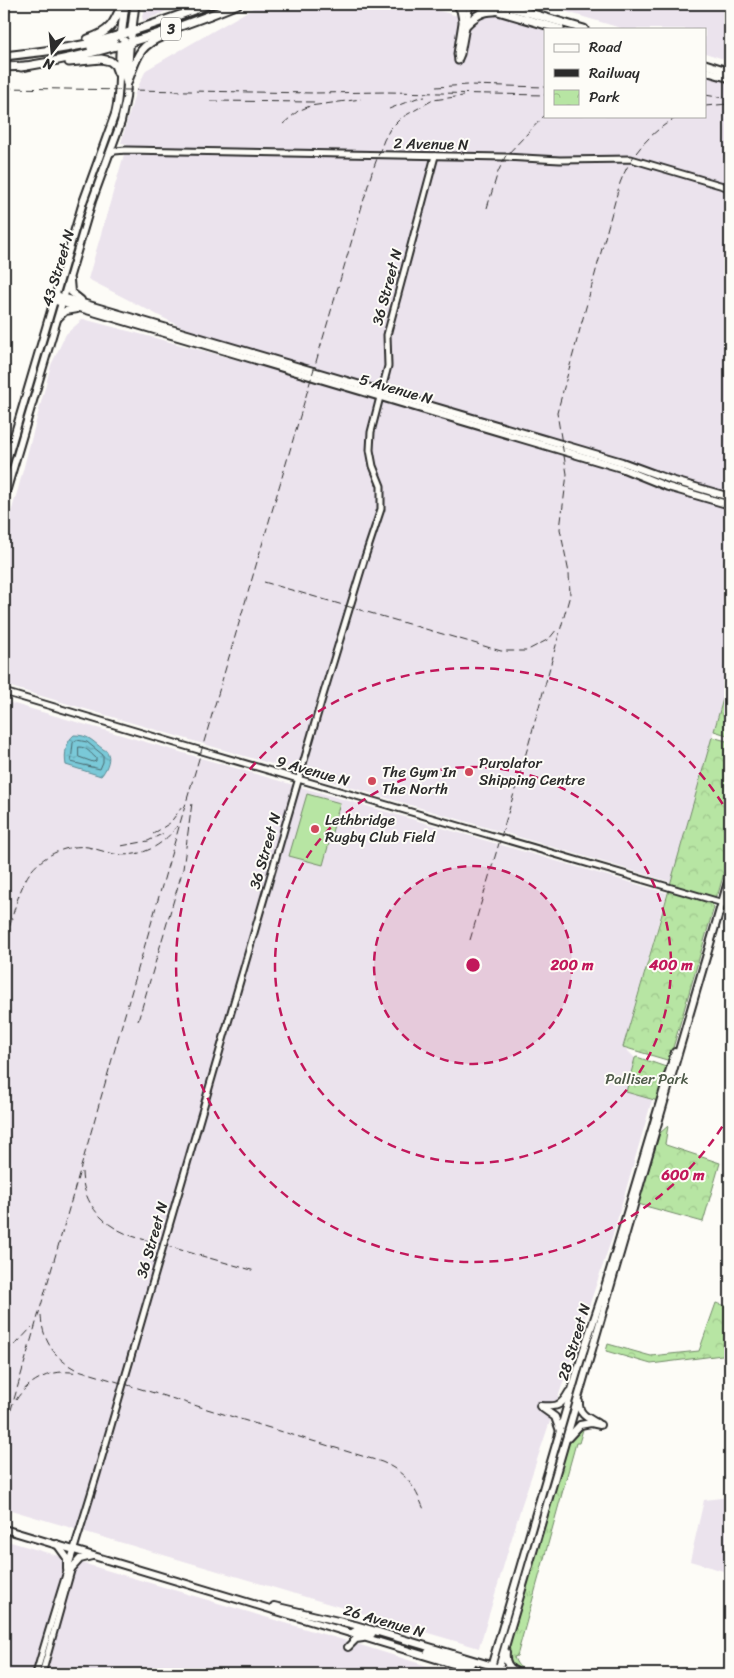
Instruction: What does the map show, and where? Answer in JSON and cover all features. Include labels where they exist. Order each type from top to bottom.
[{"type":"highway","points":[[125,4],[124,72],[127,83]]},
{"type":"highway","points":[[50,51],[107,31],[125,4]]},
{"type":"highway","points":[[125,39],[135,4]]},
{"type":"highway","name":"3","points":[[125,39],[210,4]]},
{"type":"highway","name":"3","points":[[4,56],[125,39],[212,15],[238,4]]},
{"type":"highway","points":[[457,4],[465,22],[486,12],[504,13]]},
{"type":"highway","points":[[472,4],[556,28]]},
{"type":"highway","points":[[499,4],[581,28]]},
{"type":"highway","points":[[127,83],[140,51],[147,44],[212,15]]},
{"type":"highway","points":[[21,67],[64,59],[78,52],[125,39]]},
{"type":"highway","points":[[4,67],[101,59],[113,62],[118,73]]},
{"type":"highway","points":[[706,64],[730,72]]},
{"type":"highway","points":[[706,71],[730,78]]},
{"type":"main road","name":"43 Street N","points":[[4,470],[58,298],[89,182],[115,114],[118,102],[118,73],[125,39]]},
{"type":"main road","name":"43 Street N","points":[[4,499],[55,322],[58,298],[72,265],[92,200],[115,139],[122,116],[127,83]]},
{"type":"main road","points":[[72,265],[70,284],[72,292],[86,304]]},
{"type":"main road","name":"5 Avenue N","points":[[58,298],[91,311],[622,462],[671,480],[730,497]]},
{"type":"main road","name":"5 Avenue N","points":[[58,298],[86,304],[621,468],[668,487],[730,505]]},
{"type":"main road","points":[[55,322],[65,311],[73,309],[91,311]]},
{"type":"main road","points":[[11,475],[9,466],[20,415]]},
{"type":"main road","name":"28 Street N","points":[[494,1672],[495,1652],[560,1432],[580,1390],[730,876]]},
{"type":"main road","name":"28 Street N","points":[[494,1672],[506,1644],[557,1474],[575,1382],[583,1352],[608,1278],[670,1065],[688,1018]]},
{"type":"main road","points":[[557,1474],[583,1352]]},
{"type":"main road","points":[[560,1432],[557,1420],[540,1406],[557,1407],[575,1382]]},
{"type":"main road","points":[[564,1445],[580,1424],[591,1423],[600,1425],[584,1416],[580,1411],[578,1406],[580,1390]]},
{"type":"main road","name":"26 Avenue N","points":[[4,1529],[352,1633],[478,1673],[522,1674]]},
{"type":"main road","points":[[57,1544],[66,1558],[69,1569],[80,1559],[92,1556]]},
{"type":"main road","name":"26 Avenue N","points":[[238,1599],[348,1623],[471,1660],[494,1672]]},
{"type":"main road","points":[[398,1647],[432,1653],[494,1672],[506,1616]]},
{"type":"main road","points":[[339,1630],[346,1638],[348,1647],[356,1639],[366,1638]]},
{"type":"main road","points":[[352,1633],[357,1630],[412,1642]]},
{"type":"main road","points":[[506,1644],[508,1664],[512,1669],[522,1674]]},
{"type":"main road","points":[[471,1660],[490,1658],[495,1652]]},
{"type":"street","points":[[465,4],[465,22],[461,54],[458,61],[457,54],[465,22],[472,4]]},
{"type":"street","points":[[115,139],[118,146],[126,150]]},
{"type":"street","name":"2 Avenue N","points":[[109,154],[115,151],[126,150],[505,157],[560,160],[631,159],[730,188]]},
{"type":"street","name":"36 Street N","points":[[36,1674],[75,1549],[299,780],[381,509],[381,486],[370,450],[371,432],[388,366],[387,335],[435,156]]},
{"type":"street","name":"9 Avenue N","points":[[4,692],[730,905]]},
{"type":"street","name":"36 Street N","points":[[42,1674],[69,1569]]},
{"type":"shaded area","points":[[147,4],[180,4],[143,21],[142,16]]},
{"type":"shaded area","points":[[260,4],[263,4],[267,11],[285,4],[415,4],[458,16],[469,4],[556,28],[544,28],[544,118],[706,118],[706,71],[730,78],[730,496],[381,392],[179,326],[88,279],[127,144],[121,143],[135,93],[146,70]]},
{"type":"shaded area","points":[[540,4],[730,4],[730,61],[706,53],[706,28],[621,28]]},
{"type":"shaded area","points":[[83,319],[379,397],[621,468],[730,508],[730,628],[728,638],[730,640],[730,674],[671,882],[4,685],[4,536],[51,365],[66,334]]},
{"type":"shaded area","points":[[4,701],[667,893],[623,1046],[635,1058],[626,1091],[652,1100],[612,1238],[522,1504],[479,1648],[4,1508]]},
{"type":"shaded area","points":[[730,1497],[730,1573],[690,1561],[704,1500]]},
{"type":"shaded area","points":[[4,1540],[357,1644],[453,1674],[4,1674]]},
{"type":"green space","points":[[730,674],[730,736],[714,731]]},
{"type":"green space","points":[[712,737],[730,742],[730,852],[718,894],[714,897],[670,885]]},
{"type":"green space","name":"Lethbridge Rugby Club Field","points":[[307,794],[340,803],[323,865],[289,856]]},
{"type":"green space","name":"Palliser Park","points":[[669,890],[710,903],[714,907],[670,1058],[667,1060],[623,1047]]},
{"type":"green space","name":"Palliser Park","points":[[637,1057],[666,1067],[667,1070],[658,1101],[626,1092],[635,1058]]},
{"type":"green space","points":[[668,1126],[666,1145],[720,1163],[703,1222],[638,1204],[660,1133]]},
{"type":"green space","points":[[716,1303],[730,1307],[730,1354],[651,1364],[606,1351],[608,1344],[651,1356],[699,1351]]},
{"type":"green space","points":[[584,1426],[579,1443],[576,1443],[517,1656],[514,1657],[522,1668],[542,1674],[521,1672],[509,1662],[507,1656],[508,1645],[567,1448],[576,1429]]},
{"type":"water","points":[[74,735],[87,737],[107,752],[109,757],[108,763],[101,776],[66,765],[66,748]]},
{"type":"railway","points":[[436,87],[468,85],[544,87]]},
{"type":"railway","points":[[4,88],[544,95]]},
{"type":"railway","points":[[706,95],[730,99]]},
{"type":"railway","points":[[4,1434],[183,813],[372,172],[384,140],[390,129],[401,118],[433,100],[463,96]]},
{"type":"railway","points":[[389,109],[417,98],[425,97]]},
{"type":"railway","points":[[283,124],[298,111],[310,106],[361,99]]},
{"type":"railway","points":[[210,101],[314,102]]},
{"type":"railway","points":[[706,106],[728,104]]},
{"type":"railway","points":[[487,208],[498,172],[505,157],[544,116]]},
{"type":"railway","points":[[470,940],[527,750],[570,595],[569,573],[560,529],[567,474],[557,413],[620,183],[630,162],[643,144],[676,118]]},
{"type":"railway","points":[[264,582],[501,651],[526,651],[549,639],[557,629]]},
{"type":"railway","points":[[138,1021],[183,869],[192,803]]},
{"type":"railway","points":[[153,834],[170,823],[182,807]]},
{"type":"railway","points":[[4,949],[22,887],[31,871],[44,859],[61,850],[79,847],[88,847],[114,854],[133,854],[157,845],[177,826]]},
{"type":"railway","points":[[121,846],[148,841],[164,833]]},
{"type":"railway","points":[[82,1172],[86,1195],[97,1213],[105,1221],[124,1233],[255,1271]]},
{"type":"railway","points":[[41,1315],[44,1332],[51,1347],[61,1359],[75,1369],[382,1462],[404,1476],[414,1488],[425,1512]]},
{"type":"railway","points":[[4,1351],[17,1343],[32,1327]]},
{"type":"railway","points":[[16,1400],[28,1386],[43,1377],[60,1372],[78,1373]]},
{"type":"place","name":"Purolator Shipping Centre","points":[[469,772]]},
{"type":"place","name":"The Gym In The North","points":[[372,781]]},
{"type":"place","name":"Lethbridge Rugby Club Field","points":[[315,829]]}]
